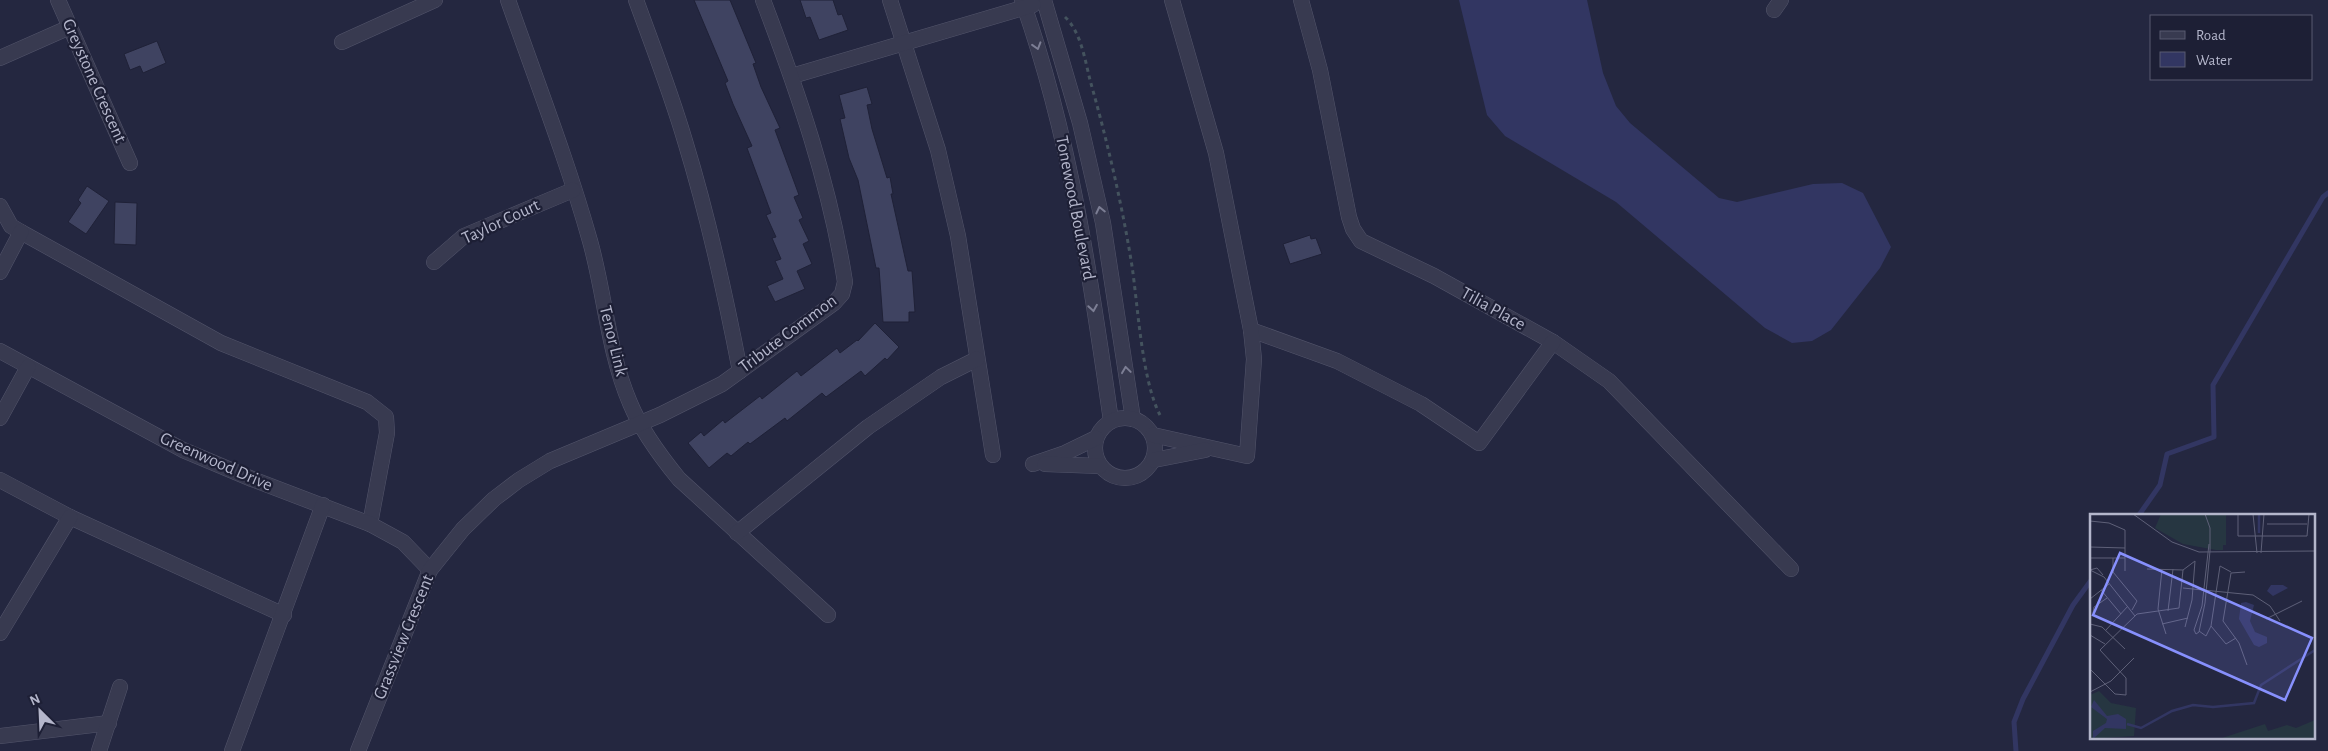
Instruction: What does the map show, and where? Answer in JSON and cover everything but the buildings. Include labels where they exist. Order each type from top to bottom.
[{"type":"street","name":"Greystone Crescent","points":[[58,0],[130,163]]},
{"type":"street","points":[[342,42],[435,0]]},
{"type":"street","name":"Tenor Link","points":[[508,0],[562,152],[590,242],[621,375],[630,404],[641,424],[680,479],[828,615]]},
{"type":"street","points":[[636,0],[685,139],[716,252],[740,371]]},
{"type":"street","name":"Tribute Common","points":[[641,424],[700,396],[740,371],[834,303],[842,294],[845,282],[826,188],[792,76],[763,0]]},
{"type":"street","points":[[890,0],[938,150],[958,236],[993,455]]},
{"type":"street","points":[[792,76],[905,44],[1023,4],[1045,0]]},
{"type":"street","name":"Tonewood Boulevard","points":[[1045,0],[1080,123],[1103,223],[1133,419]]},
{"type":"street","points":[[1153,435],[1247,456],[1254,359],[1251,330],[1216,154],[1203,103],[1172,0]]},
{"type":"street","name":"Tilia Place","points":[[1301,0],[1320,70],[1353,229],[1361,241],[1434,276],[1553,342],[1609,381],[1791,569]]},
{"type":"street","name":"Tonewood Boulevard","points":[[1023,4],[1045,72],[1071,174],[1111,421]]},
{"type":"street","points":[[0,58],[70,27]]},
{"type":"street","name":"Taylor Court","points":[[434,262],[464,236],[573,190]]},
{"type":"street","points":[[0,206],[11,226],[222,343],[367,402],[386,417],[388,433],[370,524]]},
{"type":"street","points":[[0,272],[21,232]]},
{"type":"street","points":[[1251,330],[1337,361],[1420,404],[1479,443],[1553,342]]},
{"type":"street","name":"Greenwood Drive","points":[[0,350],[183,450],[252,480],[370,524],[403,542],[430,570]]},
{"type":"street","points":[[737,533],[868,427],[940,377],[977,359]]},
{"type":"street","points":[[0,418],[28,367]]},
{"type":"street","points":[[1122,418],[1133,419],[1143,424],[1153,435],[1156,448],[1154,460],[1147,470],[1132,478],[1112,476],[1100,466],[1094,452],[1096,438],[1102,428],[1111,421],[1122,418]]},
{"type":"street","name":"Grassview Crescent","points":[[358,751],[430,570],[463,529],[494,499],[518,480],[558,457],[641,424]]},
{"type":"street","points":[[1096,438],[1065,453],[1034,464],[1100,466]]},
{"type":"street","points":[[1154,460],[1216,448]]},
{"type":"street","points":[[0,480],[70,517],[284,615]]},
{"type":"street","points":[[232,751],[284,615],[323,505]]},
{"type":"street","points":[[0,633],[70,517]]},
{"type":"street","points":[[99,751],[120,687]]},
{"type":"street","points":[[0,736],[109,723]]},
{"type":"water","points":[[1459,0],[1587,0],[1603,73],[1616,106],[1630,123],[1719,198],[1737,202],[1813,184],[1842,183],[1863,193],[1891,247],[1880,268],[1831,330],[1812,341],[1792,343],[1765,328],[1616,202],[1505,136],[1487,115]]},
{"type":"waterway","points":[[2140,514],[2160,485],[2167,454],[2214,437],[2213,385],[2323,197],[2328,193]]},
{"type":"waterway","points":[[2016,751],[2014,722],[2023,699],[2073,605],[2090,582]]}]
